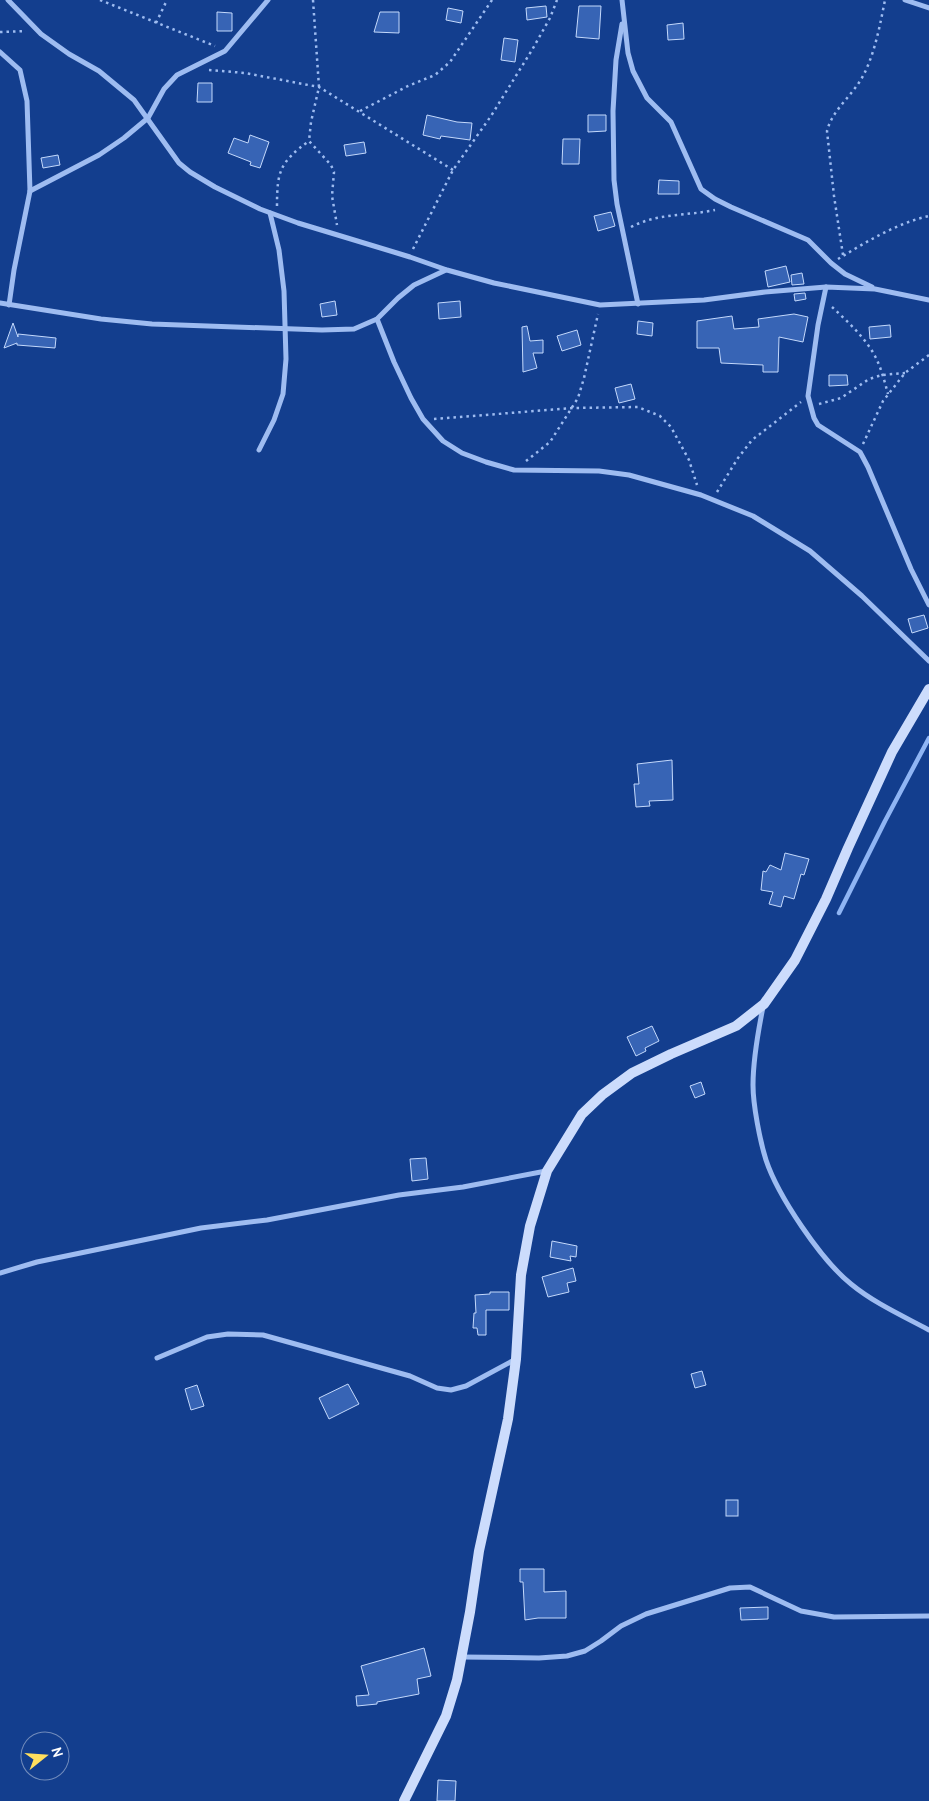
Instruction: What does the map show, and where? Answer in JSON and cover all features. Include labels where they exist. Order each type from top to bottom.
[{"type":"street","points":[[8,0],[37,30],[69,54],[99,71],[134,100],[179,163],[190,172],[215,187],[277,216],[447,270],[537,293],[600,305],[704,300],[826,287],[876,289],[929,300]]},
{"type":"street","points":[[30,191],[99,155],[124,138],[148,118],[164,89],[177,75],[225,51],[268,0]]},
{"type":"street","points":[[622,0],[628,53],[640,86],[648,98],[671,122],[701,189],[731,207],[808,240],[845,274],[876,289]]},
{"type":"street","points":[[905,0],[929,8]]},
{"type":"street","points":[[623,18],[616,60],[614,180],[622,231],[638,304]]},
{"type":"street","points":[[0,52],[20,70],[25,85],[27,101],[30,191],[9,305]]},
{"type":"street","points":[[259,450],[274,420],[283,394],[286,359],[284,291],[279,250],[270,213]]},
{"type":"street","points":[[0,303],[101,320],[152,324],[285,329],[354,328],[377,319],[414,285],[447,270]]},
{"type":"street","points":[[826,287],[813,357],[808,396],[810,407],[818,425],[860,452],[911,569],[929,605]]},
{"type":"street","points":[[377,319],[394,362],[423,419],[443,441],[462,453],[514,470],[599,471],[630,475],[701,495],[753,516],[810,551],[862,596],[929,661]]},
{"type":"street","points":[[404,1801],[446,1716],[458,1680],[479,1551],[508,1419],[516,1359],[523,1265],[530,1226],[547,1171],[582,1114],[602,1095],[632,1073],[670,1054],[736,1026],[764,1004],[795,960],[826,899],[892,752],[929,689]]},
{"type":"street","points":[[764,1004],[756,1048],[753,1086],[766,1159],[780,1190],[813,1242],[830,1264],[851,1284],[876,1301],[929,1330]]},
{"type":"street","points":[[0,1273],[74,1254],[201,1228],[267,1220],[547,1171]]},
{"type":"street","points":[[157,1358],[207,1337],[228,1334],[263,1335],[410,1376],[437,1388],[451,1390],[466,1386],[516,1359]]},
{"type":"street","points":[[462,1657],[539,1658],[568,1656],[585,1651],[621,1626],[646,1614],[730,1588],[750,1587],[801,1611],[834,1617],[929,1616]]},
{"type":"path","points":[[100,0],[225,51]]},
{"type":"path","points":[[156,22],[167,0]]},
{"type":"path","points":[[313,0],[319,87],[310,122],[309,141],[331,165],[334,172],[332,196],[339,236]]},
{"type":"path","points":[[360,111],[408,86],[435,76],[450,62],[492,0]]},
{"type":"path","points":[[410,257],[453,170],[491,116],[532,50],[550,18],[557,0]]},
{"type":"path","points":[[844,255],[827,131],[830,121],[863,76],[880,24],[885,0]]},
{"type":"path","points":[[0,32],[37,30]]},
{"type":"path","points":[[190,68],[245,73],[319,87],[453,170]]},
{"type":"path","points":[[277,216],[277,182],[283,164],[292,153],[309,141]]},
{"type":"path","points":[[622,231],[650,218],[706,212],[731,207]]},
{"type":"path","points":[[831,263],[910,221],[929,216]]},
{"type":"path","points":[[824,299],[861,336],[878,362],[888,394]]},
{"type":"path","points":[[514,470],[550,442],[578,398],[600,305]]},
{"type":"path","points":[[860,452],[883,400],[905,373],[929,354]]},
{"type":"path","points":[[810,407],[840,398],[869,379],[882,375],[905,373]]},
{"type":"path","points":[[712,500],[738,458],[752,440],[808,396]]},
{"type":"path","points":[[423,419],[572,408],[638,407],[660,416],[671,427],[689,460],[701,495]]},
{"type":"building","points":[[546,6],[547,17],[527,20],[526,8]]},
{"type":"building","points":[[579,6],[601,6],[599,39],[576,37]]},
{"type":"building","points":[[448,8],[463,11],[461,23],[446,20]]},
{"type":"building","points":[[217,12],[232,13],[232,31],[217,31]]},
{"type":"building","points":[[380,12],[399,12],[399,33],[374,32]]},
{"type":"building","points":[[683,23],[684,39],[668,40],[667,25]]},
{"type":"building","points":[[504,38],[518,40],[515,62],[501,60]]},
{"type":"building","points":[[198,83],[212,83],[212,102],[197,102]]},
{"type":"building","points":[[427,115],[457,122],[472,123],[470,140],[441,136],[440,139],[423,135]]},
{"type":"building","points":[[588,115],[606,115],[606,131],[588,132]]},
{"type":"building","points":[[250,135],[269,142],[260,168],[250,165],[251,162],[228,153],[234,138],[248,143]]},
{"type":"building","points":[[563,139],[580,139],[579,164],[562,164]]},
{"type":"building","points":[[364,142],[366,153],[346,156],[344,145]]},
{"type":"building","points":[[58,155],[60,165],[43,168],[41,158]]},
{"type":"building","points":[[659,180],[679,181],[679,194],[658,194]]},
{"type":"building","points":[[611,212],[615,226],[598,231],[594,216]]},
{"type":"building","points":[[786,266],[790,282],[768,287],[765,271]]},
{"type":"building","points":[[802,273],[804,284],[792,285],[791,275]]},
{"type":"building","points":[[805,293],[806,299],[795,301],[794,294]]},
{"type":"building","points":[[335,301],[337,315],[322,317],[320,304]]},
{"type":"building","points":[[460,301],[461,317],[439,319],[438,303]]},
{"type":"building","points":[[794,314],[808,317],[803,342],[779,337],[778,372],[763,372],[763,365],[721,363],[719,348],[697,348],[697,321],[732,316],[734,329],[759,327],[758,319]]},
{"type":"building","points":[[638,321],[653,323],[652,336],[637,334]]},
{"type":"building","points":[[13,323],[18,337],[18,334],[56,338],[55,348],[17,345],[17,343],[4,348]]},
{"type":"building","points":[[890,325],[891,337],[870,339],[869,327]]},
{"type":"building","points":[[527,326],[530,341],[543,340],[543,353],[533,353],[537,368],[523,372],[522,327]]},
{"type":"building","points":[[577,330],[581,345],[562,351],[557,336]]},
{"type":"building","points":[[829,375],[847,375],[848,385],[829,386]]},
{"type":"building","points":[[631,384],[635,399],[619,403],[615,388]]},
{"type":"building","points":[[924,615],[928,628],[912,633],[908,619]]},
{"type":"building","points":[[672,760],[673,800],[649,801],[650,806],[636,807],[634,784],[639,784],[637,764]]},
{"type":"building","points":[[785,853],[809,859],[804,875],[801,874],[794,899],[784,896],[781,907],[769,904],[773,892],[761,890],[763,871],[766,872],[770,865],[781,870]]},
{"type":"building","points":[[652,1026],[659,1041],[645,1048],[646,1051],[636,1056],[627,1037]]},
{"type":"building","points":[[701,1082],[705,1094],[695,1098],[690,1086]]},
{"type":"building","points":[[426,1158],[428,1179],[412,1181],[410,1159]]},
{"type":"building","points":[[552,1241],[577,1246],[576,1257],[570,1256],[571,1261],[550,1257]]},
{"type":"building","points":[[573,1268],[576,1281],[567,1283],[569,1292],[548,1297],[542,1277]]},
{"type":"building","points":[[490,1292],[509,1292],[509,1310],[486,1310],[486,1335],[478,1335],[477,1328],[473,1328],[474,1313],[476,1313],[475,1295],[490,1294]]},
{"type":"building","points":[[702,1371],[706,1385],[695,1388],[691,1374]]},
{"type":"building","points":[[348,1384],[359,1404],[329,1419],[319,1398]]},
{"type":"building","points":[[197,1385],[204,1406],[191,1410],[185,1389]]},
{"type":"building","points":[[726,1500],[738,1500],[738,1516],[726,1516]]},
{"type":"building","points":[[520,1569],[544,1569],[544,1592],[566,1591],[566,1618],[525,1620],[523,1582],[520,1582]]},
{"type":"building","points":[[768,1607],[768,1619],[741,1620],[740,1608]]},
{"type":"building","points":[[424,1648],[431,1676],[417,1679],[419,1694],[377,1702],[377,1704],[357,1706],[356,1696],[369,1695],[361,1666]]},
{"type":"building","points":[[438,1780],[456,1781],[455,1801],[437,1801]]},
{"type":"waterway","points":[[839,913],[929,738]]}]
